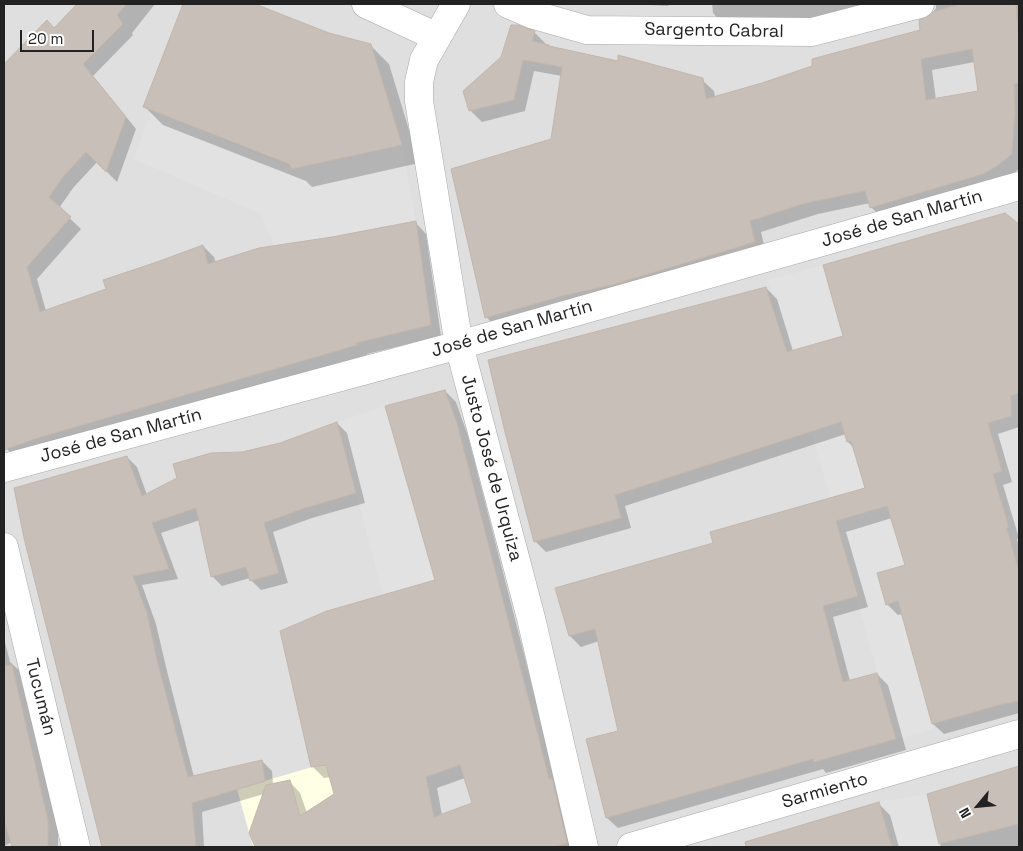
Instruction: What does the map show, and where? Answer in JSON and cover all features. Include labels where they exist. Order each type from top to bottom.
[{"type":"street","points":[[366,4],[437,37]]},
{"type":"street","name":"Sargento Cabral","points":[[508,4],[531,14],[587,30],[812,32],[920,4]]},
{"type":"street","name":"Justo José de Urquiza","points":[[458,6],[424,60],[419,82],[419,101],[459,345],[531,618],[584,847]]},
{"type":"street","name":"José de San Martín","points":[[4,468],[459,345],[1019,186]]},
{"type":"street","name":"Tucumán","points":[[4,547],[76,847]]},
{"type":"street","name":"Sarmiento","points":[[631,847],[1019,734]]},
{"type":"shaded area","points":[[4,4],[1019,4],[1019,847],[4,847]]},
{"type":"shaded area","points":[[151,110],[293,169],[402,145],[416,221],[275,248],[261,214],[134,159]]},
{"type":"shaded area","points":[[823,265],[843,336],[818,343],[847,442],[1019,393],[1019,567],[898,602],[933,729],[896,739],[856,597],[823,606],[812,567],[569,636],[555,588],[713,543],[710,532],[830,497],[768,280]]},
{"type":"shaded area","points":[[385,406],[436,580],[383,595],[337,422]]},
{"type":"shaded area","points":[[326,763],[349,847],[253,847],[237,789]]},
{"type":"shaded area","points":[[927,794],[940,847],[892,847],[879,802]]},
{"type":"building","points":[[77,4],[127,4],[117,15],[123,24],[83,64],[126,117],[106,172],[86,152],[62,178],[49,197],[71,217],[27,267],[40,312],[106,289],[103,280],[203,245],[208,264],[259,248],[332,237],[416,221],[431,325],[356,343],[357,345],[38,438],[4,450],[4,64],[47,20],[54,28]]},
{"type":"building","points":[[183,4],[255,4],[329,33],[371,44],[402,145],[292,169],[289,164],[143,107]]},
{"type":"building","points":[[960,4],[1016,4],[1019,43],[1019,83],[1014,84],[1015,112],[1012,154],[997,166],[983,174],[870,208],[865,191],[806,203],[750,221],[755,242],[612,285],[566,295],[485,318],[451,169],[551,139],[562,67],[523,60],[514,100],[469,111],[463,91],[501,57],[511,25],[518,25],[535,31],[532,41],[549,46],[618,61],[618,55],[703,78],[706,99],[812,66],[812,59],[920,30],[919,20],[931,15],[933,12]],"holes":[[[972,49],[978,91],[926,100],[921,59]]]},
{"type":"building","points":[[1005,213],[1019,224],[1019,393],[1011,396],[1012,416],[988,423],[1002,471],[993,474],[1009,527],[1007,528],[1019,572],[1019,701],[932,724],[898,601],[886,605],[877,573],[905,565],[887,506],[836,521],[858,596],[823,606],[843,682],[877,673],[896,739],[814,762],[813,759],[606,818],[586,739],[618,731],[595,629],[569,636],[555,588],[713,543],[710,532],[865,488],[851,441],[847,442],[841,422],[615,495],[621,518],[534,542],[488,360],[766,287],[787,352],[843,336],[823,265]]},
{"type":"building","points":[[445,390],[457,423],[549,779],[552,778],[567,843],[554,847],[255,847],[249,833],[266,785],[290,780],[300,816],[334,794],[326,765],[311,767],[280,631],[327,611],[435,580],[385,406]],"holes":[[[460,765],[472,803],[434,817],[426,777]]]},
{"type":"building","points":[[337,422],[356,493],[302,509],[264,523],[279,573],[250,581],[246,567],[211,577],[196,508],[152,523],[169,569],[133,576],[147,613],[157,660],[188,777],[262,760],[265,781],[192,803],[196,847],[102,847],[24,538],[14,488],[127,456],[142,496],[177,478],[173,464],[211,453],[242,452],[280,443]]},
{"type":"building","points":[[12,665],[48,820],[48,847],[12,847],[4,820],[4,666]]},
{"type":"building","points":[[1019,766],[1019,824],[939,844],[927,794]]},
{"type":"building","points":[[879,802],[892,847],[746,847],[745,842]]}]
